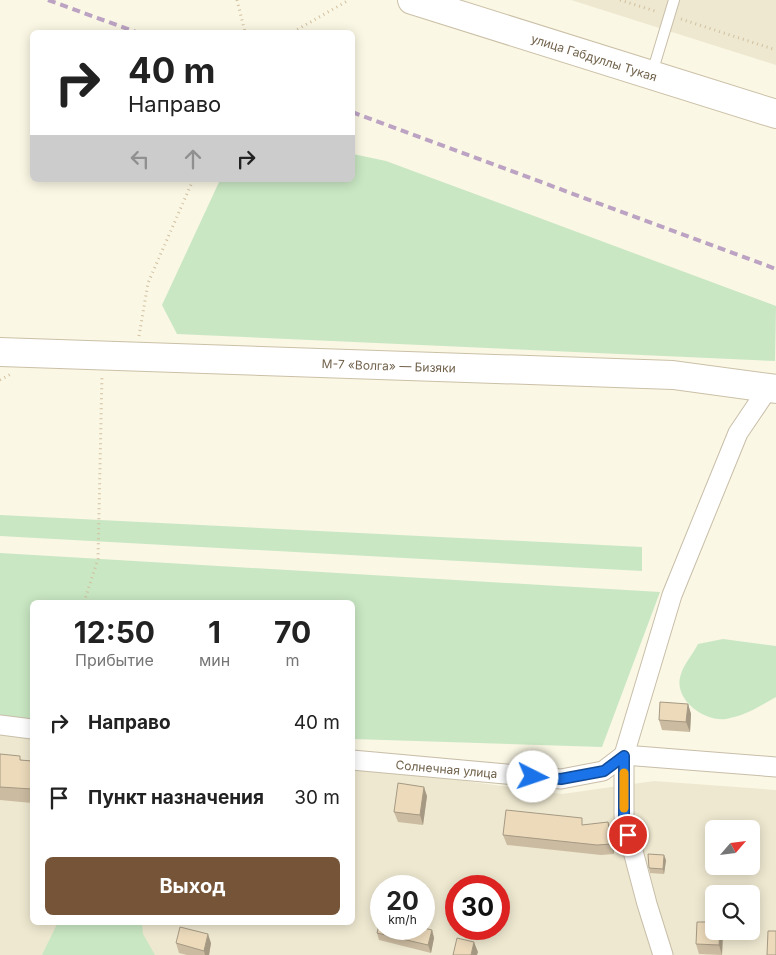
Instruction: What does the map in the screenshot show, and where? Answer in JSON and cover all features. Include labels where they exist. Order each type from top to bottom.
[{"type":"main road","name":"улица Габдуллы Тукая","points":[[412,0],[776,114]]},
{"type":"main road","name":"М-7 «Волга» — Бизяки","points":[[0,352],[673,375],[772,388]]},
{"type":"street","points":[[663,955],[647,904],[624,817],[624,756],[672,595],[738,433],[772,388]]},
{"type":"street","points":[[0,726],[30,729]]},
{"type":"street","points":[[624,756],[776,767]]},
{"type":"street","name":"Солнечная улица","points":[[355,760],[561,779],[604,771],[624,756]]},
{"type":"lane","points":[[652,75],[674,0]]},
{"type":"path","points":[[237,0],[244,30]]},
{"type":"path","points":[[297,30],[350,0]]},
{"type":"path","points":[[620,0],[776,50]]},
{"type":"path","points":[[135,357],[148,283],[192,182]]},
{"type":"path","points":[[85,600],[98,559],[102,356]]},
{"type":"shaded area","points":[[571,0],[776,0],[776,65]]},
{"type":"shaded area","points":[[0,716],[30,721],[30,925],[355,925],[355,766],[562,794],[654,781],[776,790],[776,955],[0,955]]},
{"type":"green space","points":[[355,154],[386,161],[776,306],[775,361],[177,334],[162,305],[219,182],[355,182]]},
{"type":"green space","points":[[0,515],[642,547],[642,571],[0,536]]},
{"type":"green space","points":[[0,553],[660,592],[602,747],[355,739],[355,600],[30,600],[30,721],[0,716]]},
{"type":"green space","points":[[723,639],[776,646],[776,697],[740,716],[717,719],[708,717],[692,707],[685,700],[679,683],[682,670],[698,644]]},
{"type":"green space","points":[[57,925],[142,925],[143,934],[155,955],[42,955]]},
{"type":"building","points":[[660,702],[688,704],[686,722],[659,720]]},
{"type":"building","points":[[0,754],[20,756],[20,760],[30,761],[30,789],[0,787]]},
{"type":"building","points":[[398,783],[424,787],[420,815],[394,812]]},
{"type":"building","points":[[506,810],[582,818],[582,825],[608,822],[611,844],[597,845],[503,835]]},
{"type":"building","points":[[648,854],[664,855],[663,869],[649,868]]},
{"type":"building","points":[[697,922],[705,922],[705,940],[719,940],[719,945],[696,944]]},
{"type":"building","points":[[180,927],[208,934],[204,951],[176,943]]},
{"type":"building","points":[[768,931],[776,931],[776,955],[767,955]]},
{"type":"building","points":[[407,940],[429,940],[428,945]]},
{"type":"building","points":[[457,940],[474,942],[471,955],[453,955]]},
{"type":"railway","points":[[48,0],[130,30]]},
{"type":"railway","points":[[355,113],[776,269]]},
{"type":"slow traffic","points":[[624,773],[624,808]]},
{"type":"route","points":[[533,777],[561,779],[604,771],[624,756],[624,817],[628,835]]}]
